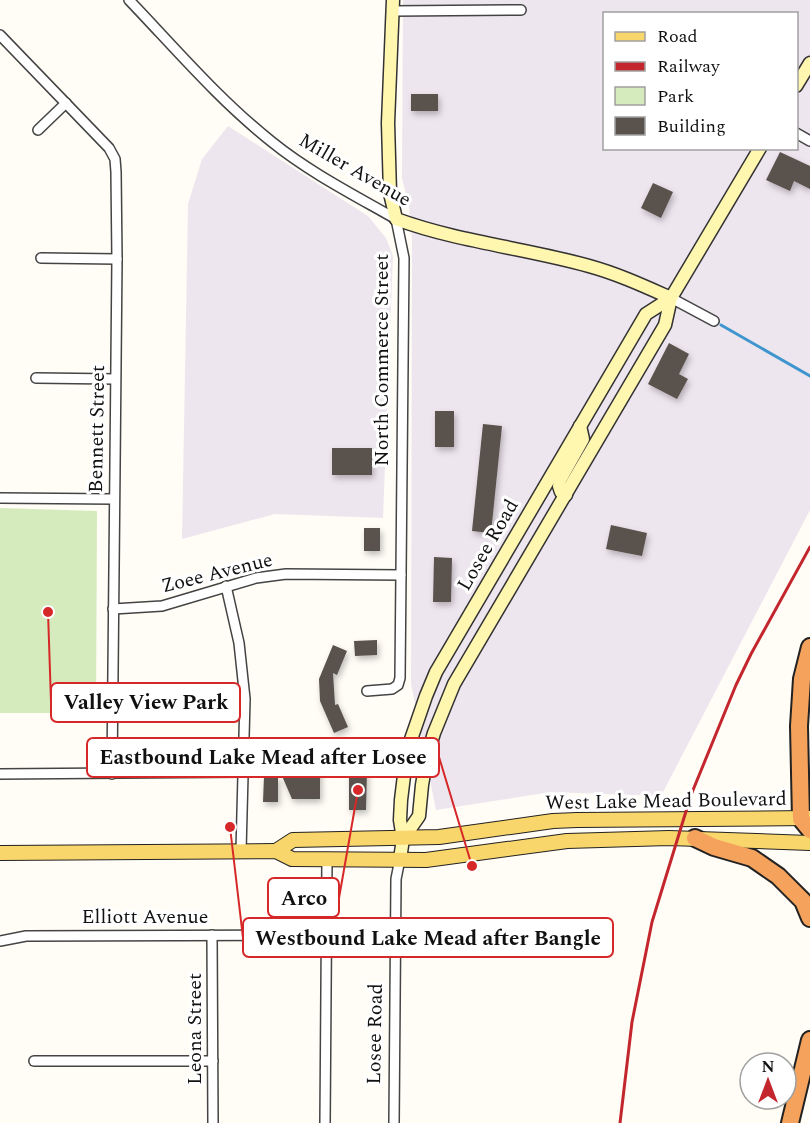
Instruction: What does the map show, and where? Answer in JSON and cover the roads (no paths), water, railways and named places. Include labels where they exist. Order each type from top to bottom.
[{"type":"highway","points":[[807,822],[799,726],[802,679],[810,647]]},
{"type":"highway","points":[[695,838],[714,847],[752,858],[778,876],[803,901],[810,918]]},
{"type":"highway","points":[[790,1123],[810,1040]]},
{"type":"main road","name":"North Commerce Street","points":[[393,5],[388,123],[390,193],[396,219]]},
{"type":"main road","points":[[798,83],[810,63]]},
{"type":"main road","name":"Losee Road","points":[[403,839],[419,816],[427,756],[437,724],[454,684],[665,325],[671,298],[759,150]]},
{"type":"main road","name":"Miller Avenue","points":[[396,219],[425,230],[587,265],[620,276],[671,298]]},
{"type":"main road","name":"Losee Road","points":[[400,859],[403,839],[400,819],[407,751],[436,672],[646,314],[671,298]]},
{"type":"main road","points":[[566,495],[561,492],[560,480],[583,439],[580,426]]},
{"type":"main road","name":"West Lake Mead Boulevard","points":[[276,851],[293,840],[439,837],[553,821],[807,822]]},
{"type":"main road","name":"West Lake Mead Boulevard","points":[[0,853],[276,851],[292,860],[435,859],[567,842],[669,837],[810,843]]},
{"type":"street","name":"Miller Avenue","points":[[129,0],[236,112],[273,143],[312,170],[396,219]]},
{"type":"street","points":[[393,5],[520,10]]},
{"type":"street","name":"Bennett Street","points":[[0,34],[110,148],[115,159],[117,259],[112,774]]},
{"type":"street","points":[[38,130],[66,103]]},
{"type":"street","name":"North Commerce Street","points":[[367,691],[392,689],[398,685],[400,678],[404,258],[396,219]]},
{"type":"street","points":[[41,258],[117,259]]},
{"type":"street","name":"Miller Avenue","points":[[671,298],[714,321]]},
{"type":"street","points":[[36,378],[115,379]]},
{"type":"street","points":[[0,498],[114,499]]},
{"type":"street","name":"Zoee Avenue","points":[[113,609],[162,606],[256,578],[286,574],[401,575]]},
{"type":"street","points":[[226,586],[239,644],[245,699],[242,851]]},
{"type":"street","points":[[0,774],[244,772]]},
{"type":"street","name":"Losee Road","points":[[394,1123],[396,879],[400,859]]},
{"type":"street","points":[[325,1123],[327,860]]},
{"type":"street","name":"Leona Street","points":[[212,935],[213,1123]]},
{"type":"street","name":"Elliott Avenue","points":[[0,940],[26,936],[326,935]]},
{"type":"street","points":[[34,1061],[213,1061]]},
{"type":"waterway","points":[[721,325],[810,376]]},
{"type":"railway","points":[[620,1123],[632,1022],[652,922],[691,795],[736,685],[810,547]]},
{"type":"place","name":"Valley View Park","points":[[48,612]]},
{"type":"place","name":"Arco","points":[[358,790]]},
{"type":"place","name":"Westbound Lake Mead after Bangle","points":[[230,827]]},
{"type":"place","name":"Eastbound Lake Mead after Losee","points":[[472,866]]}]
